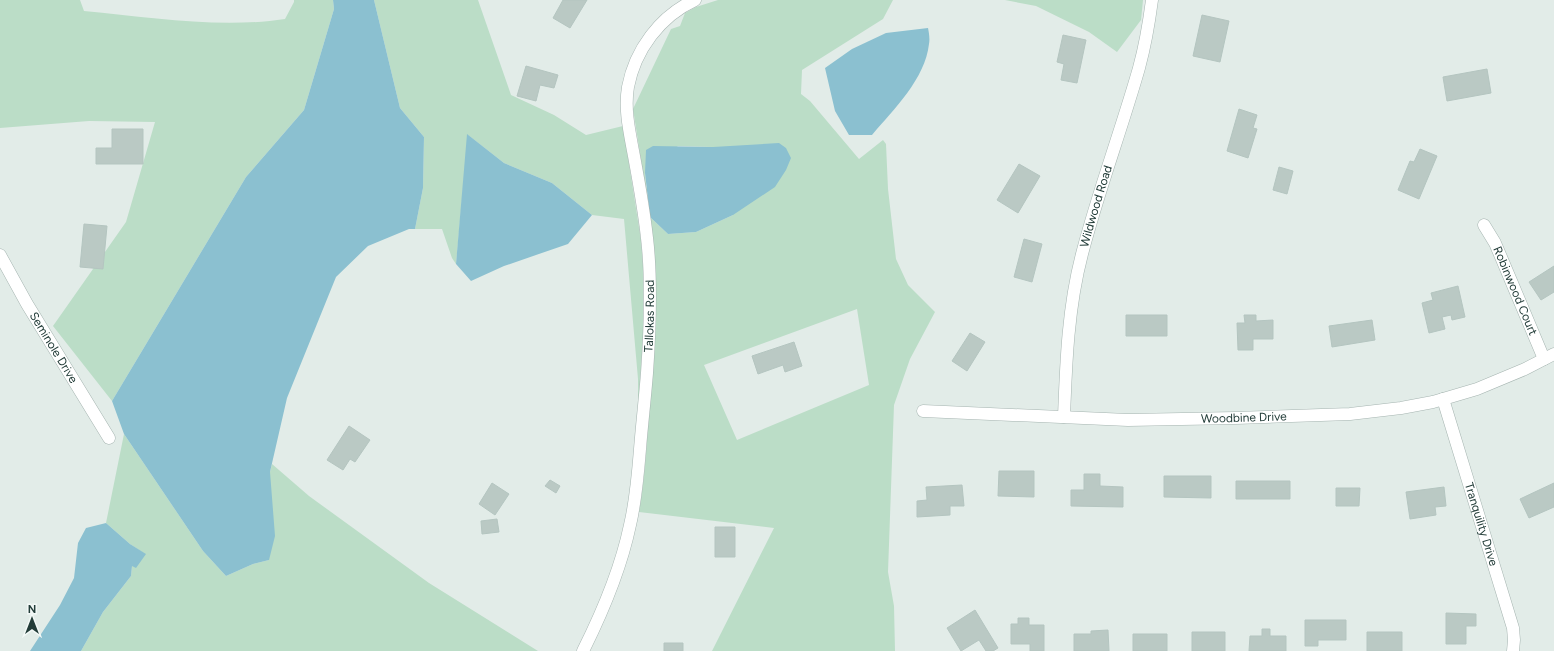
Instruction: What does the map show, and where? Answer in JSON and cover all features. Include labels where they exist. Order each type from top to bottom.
[{"type":"street","name":"Tallokas Road","points":[[583,651],[608,595],[630,526],[635,499],[646,390],[649,340],[648,252],[628,117],[628,88],[634,63],[652,33],[667,18],[695,0]]},
{"type":"street","name":"Wildwood Road","points":[[1064,417],[1069,336],[1074,297],[1082,256],[1102,185],[1139,67],[1152,0]]},
{"type":"street","name":"Robinwood Court","points":[[1484,225],[1495,243],[1549,357]]},
{"type":"street","name":"Seminole Drive","points":[[0,256],[27,304],[109,438]]},
{"type":"street","name":"Woodbine Drive","points":[[923,411],[1128,420],[1350,414],[1401,408],[1443,399],[1477,389],[1503,379],[1549,357]]},
{"type":"street","name":"Tranquility Drive","points":[[1443,399],[1513,628],[1513,651]]},
{"type":"green space","points":[[0,0],[80,0],[84,11],[184,21],[235,23],[285,19],[294,0],[333,0],[334,9],[304,110],[246,177],[112,401],[53,326],[126,222],[155,122],[89,121],[0,128]]},
{"type":"green space","points":[[374,0],[478,0],[511,95],[554,115],[586,135],[623,126],[641,240],[643,266],[643,340],[638,409],[638,379],[624,219],[592,215],[552,183],[504,163],[468,135],[456,264],[452,258],[442,229],[415,229],[423,188],[424,137],[400,108]]},
{"type":"green space","points":[[718,0],[893,0],[883,19],[802,70],[801,94],[810,101],[859,159],[883,140],[886,144],[888,189],[896,259],[908,285],[935,312],[910,359],[894,405],[888,572],[894,606],[895,651],[712,651],[774,528],[639,512],[646,459],[653,375],[656,296],[650,217],[668,234],[696,232],[733,215],[713,147],[678,146],[645,173],[648,204],[633,109],[671,29],[680,26],[685,13],[696,7]],"holes":[[[857,309],[869,385],[737,440],[704,365]]]},
{"type":"green space","points":[[1005,0],[1143,0],[1141,20],[1117,52],[1089,32],[1036,6]]},
{"type":"green space","points":[[124,434],[203,551],[226,576],[253,564],[269,560],[270,472],[272,464],[309,496],[429,583],[538,651],[81,651],[103,612],[131,576],[132,566],[145,554],[130,544],[106,523]]},
{"type":"water","points":[[333,0],[374,0],[400,108],[424,137],[423,188],[415,229],[409,229],[368,246],[336,277],[287,398],[270,472],[275,536],[269,560],[253,564],[226,576],[203,551],[124,434],[112,401],[246,177],[304,110],[334,9]]},
{"type":"water","points":[[928,28],[929,44],[922,69],[899,104],[872,135],[849,135],[835,111],[825,68],[852,49],[886,33]]},
{"type":"water","points":[[467,134],[504,163],[552,183],[592,215],[568,244],[504,266],[471,281],[456,264]]},
{"type":"water","points":[[779,143],[786,148],[791,158],[786,170],[775,187],[733,215],[696,232],[668,234],[650,217],[645,173],[646,150],[653,146],[713,147]]},
{"type":"water","points":[[106,523],[130,544],[146,554],[136,568],[132,566],[131,576],[103,612],[81,651],[30,651],[60,605],[74,578],[78,543],[86,528]]},
{"type":"building","points":[[563,0],[587,0],[570,28],[553,18]]},
{"type":"building","points":[[1202,15],[1229,21],[1220,62],[1193,56]]},
{"type":"building","points":[[1063,35],[1086,40],[1077,83],[1061,80],[1064,64],[1057,62]]},
{"type":"building","points":[[526,66],[558,75],[554,88],[540,85],[536,101],[517,96]]},
{"type":"building","points":[[1487,69],[1491,93],[1447,101],[1443,77]]},
{"type":"building","points":[[1239,109],[1257,115],[1253,128],[1257,129],[1248,158],[1227,151]]},
{"type":"building","points":[[112,129],[143,129],[143,164],[96,164],[96,148],[112,148]]},
{"type":"building","points":[[1420,149],[1437,156],[1419,199],[1398,190],[1410,161],[1414,162]]},
{"type":"building","points":[[1019,164],[1040,176],[1018,213],[997,200]]},
{"type":"building","points":[[1279,167],[1293,171],[1287,194],[1273,190]]},
{"type":"building","points":[[84,224],[107,226],[103,269],[80,267]]},
{"type":"building","points":[[1024,239],[1042,244],[1032,282],[1014,277]]},
{"type":"building","points":[[1554,266],[1554,292],[1541,300],[1529,282]]},
{"type":"building","points":[[1458,286],[1465,317],[1452,320],[1451,315],[1442,317],[1445,329],[1429,333],[1422,303],[1433,300],[1431,293]]},
{"type":"building","points":[[1126,315],[1167,315],[1167,336],[1126,336]]},
{"type":"building","points":[[1244,315],[1256,315],[1256,321],[1273,320],[1273,339],[1253,339],[1253,350],[1238,350],[1237,323],[1245,323]]},
{"type":"building","points":[[1372,320],[1375,340],[1332,347],[1329,326]]},
{"type":"building","points":[[970,333],[985,342],[967,371],[952,361]]},
{"type":"building","points":[[794,342],[802,366],[785,372],[783,365],[758,374],[752,356]]},
{"type":"building","points":[[349,426],[370,440],[355,462],[350,459],[343,470],[327,460]]},
{"type":"building","points":[[999,471],[1034,471],[1034,497],[998,496]]},
{"type":"building","points":[[1084,474],[1100,474],[1100,486],[1123,487],[1123,507],[1071,506],[1071,490],[1084,490]]},
{"type":"building","points":[[1164,476],[1211,476],[1211,498],[1164,497]]},
{"type":"building","points":[[550,480],[560,486],[556,493],[545,486]]},
{"type":"building","points":[[1236,481],[1290,481],[1290,499],[1236,499]]},
{"type":"building","points":[[492,483],[509,494],[495,515],[479,504]]},
{"type":"building","points":[[1554,483],[1554,507],[1529,518],[1520,499]]},
{"type":"building","points":[[962,485],[964,506],[950,506],[950,515],[917,517],[917,501],[927,500],[926,487]]},
{"type":"building","points":[[1444,487],[1446,506],[1435,507],[1436,515],[1410,519],[1406,492]]},
{"type":"building","points":[[1336,488],[1360,488],[1359,506],[1336,506]]},
{"type":"building","points":[[497,519],[499,532],[482,534],[481,521]]},
{"type":"building","points":[[715,527],[735,527],[735,557],[715,557]]},
{"type":"building","points":[[975,610],[998,648],[993,651],[986,651],[979,640],[961,651],[947,628]]},
{"type":"building","points":[[1446,613],[1476,614],[1476,626],[1466,626],[1466,644],[1446,644]]},
{"type":"building","points":[[1018,618],[1029,618],[1029,625],[1044,625],[1044,651],[1030,651],[1030,644],[1011,644],[1011,624],[1018,624]]},
{"type":"building","points":[[1305,620],[1346,620],[1346,640],[1318,640],[1318,646],[1305,646]]},
{"type":"building","points":[[1262,629],[1270,629],[1270,636],[1286,636],[1286,651],[1249,651],[1250,636],[1262,636]]},
{"type":"building","points":[[1108,630],[1109,651],[1074,651],[1074,634],[1091,634],[1091,631]]},
{"type":"building","points":[[1192,632],[1225,632],[1225,651],[1192,651]]},
{"type":"building","points":[[1367,632],[1402,632],[1402,651],[1367,651]]},
{"type":"building","points":[[1133,634],[1167,634],[1167,651],[1133,651]]},
{"type":"building","points":[[664,643],[683,643],[683,651],[664,651]]}]
